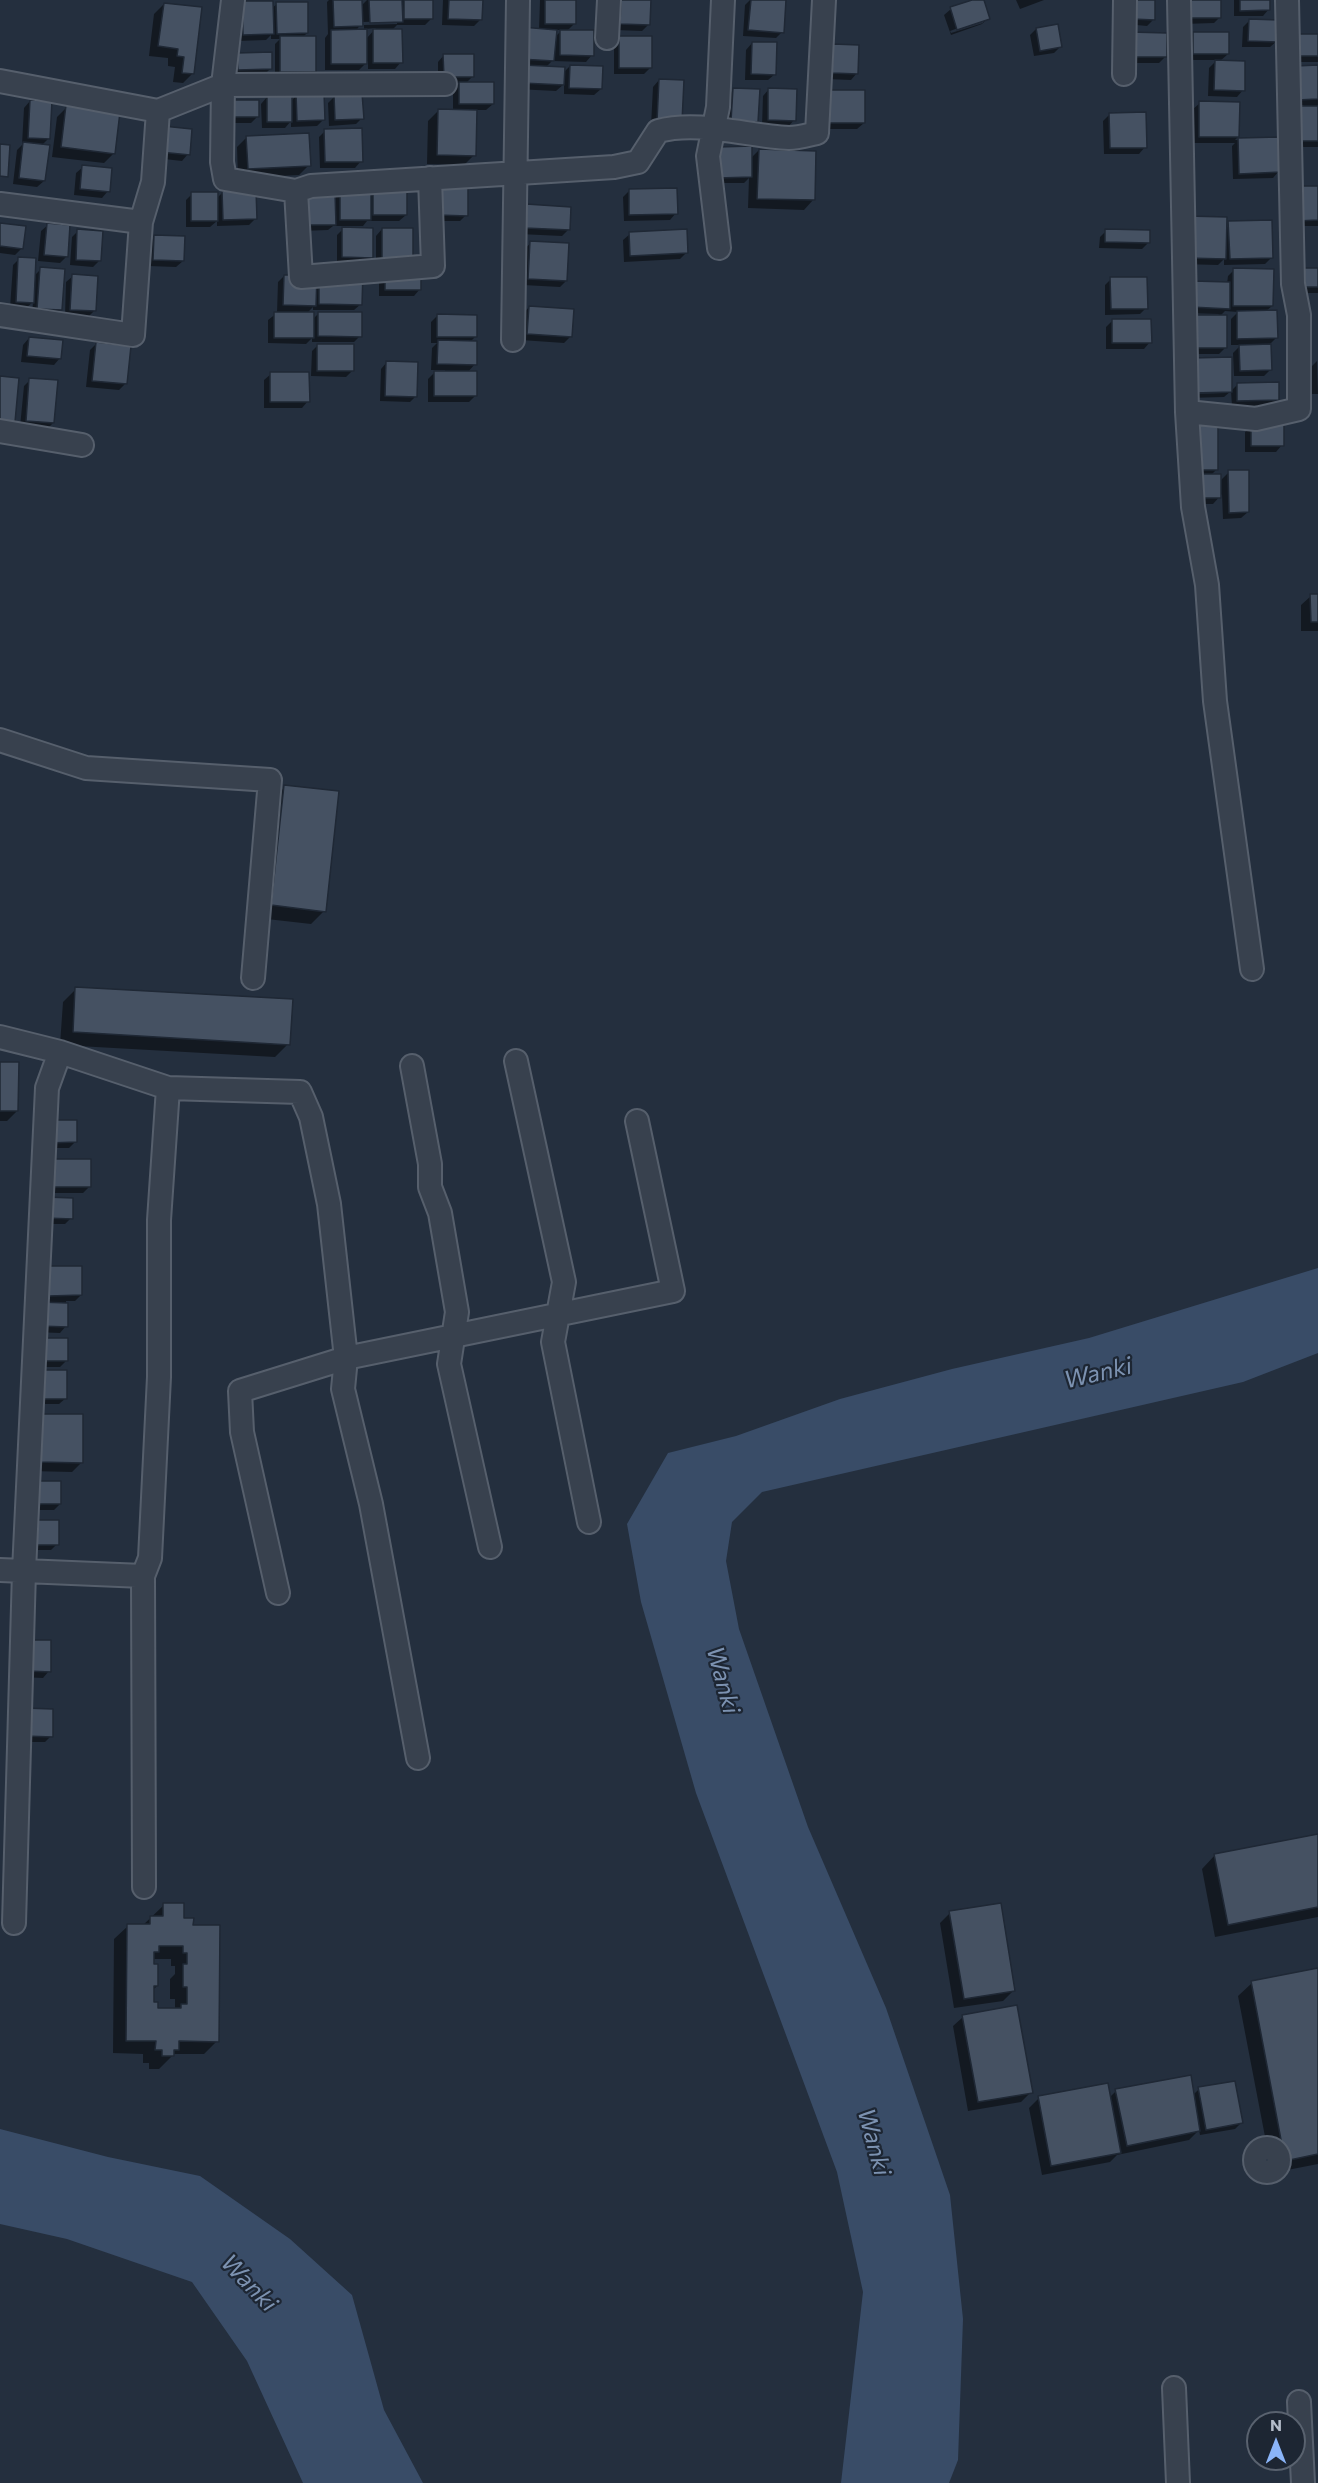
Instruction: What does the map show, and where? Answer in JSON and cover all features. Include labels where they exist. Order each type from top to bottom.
[{"type":"street","points":[[233,0],[223,85],[222,162],[225,179],[296,190],[311,186],[614,167],[638,162],[658,131],[670,128],[792,138],[817,133],[824,0]]},
{"type":"street","points":[[513,340],[518,0]]},
{"type":"street","points":[[607,38],[609,0]]},
{"type":"street","points":[[719,248],[708,156],[718,107],[723,0]]},
{"type":"street","points":[[1124,74],[1125,0]]},
{"type":"street","points":[[1179,0],[1187,412],[1193,507],[1207,585],[1215,701],[1252,969]]},
{"type":"street","points":[[1187,412],[1256,419],[1299,409],[1309,315],[1293,284],[1287,0]]},
{"type":"street","points":[[0,81],[158,111],[223,85],[446,84]]},
{"type":"street","points":[[0,315],[133,335],[141,222],[153,182],[158,111]]},
{"type":"street","points":[[296,190],[301,278],[433,266],[430,178]]},
{"type":"street","points":[[0,204],[141,222]]},
{"type":"street","points":[[0,431],[82,445]]},
{"type":"street","points":[[0,740],[86,768],[270,780],[253,978]]},
{"type":"street","points":[[0,1037],[60,1052],[168,1088],[300,1092],[311,1117],[329,1204],[346,1358],[343,1389],[371,1504],[418,1758]]},
{"type":"street","points":[[14,1923],[24,1571],[47,1088],[60,1052]]},
{"type":"street","points":[[516,1061],[564,1282],[553,1342],[589,1522]]},
{"type":"street","points":[[412,1066],[430,1164],[430,1187],[440,1213],[457,1312],[448,1364],[490,1546]]},
{"type":"street","points":[[144,1887],[143,1576],[150,1558],[159,1377],[159,1220],[168,1088]]},
{"type":"street","points":[[278,1593],[242,1432],[240,1391],[346,1358],[673,1290],[637,1121]]},
{"type":"street","points":[[0,1570],[143,1576]]},
{"type":"street","points":[[1174,2388],[1178,2483]]},
{"type":"street","points":[[1299,2402],[1303,2483]]},
{"type":"water","name":"Wanki","points":[[1318,1268],[1318,1353],[1243,1382],[762,1492],[732,1522],[726,1561],[739,1629],[808,1827],[886,2008],[950,2195],[963,2319],[958,2460],[949,2483],[841,2483],[863,2292],[837,2172],[696,1793],[641,1602],[627,1524],[668,1453],[736,1436],[840,1399],[952,1369],[1089,1338]]},
{"type":"water","name":"Wanki","points":[[0,2129],[108,2157],[200,2176],[290,2239],[352,2295],[384,2410],[423,2483],[303,2483],[247,2361],[192,2282],[67,2239],[0,2224]]},
{"type":"building","points":[[333,0],[362,0],[363,26],[334,27]]},
{"type":"building","points":[[369,0],[402,0],[403,22],[370,23]]},
{"type":"building","points":[[404,0],[433,0],[433,19],[404,19]]},
{"type":"building","points":[[449,0],[483,0],[482,20],[448,19]]},
{"type":"building","points":[[545,0],[576,0],[576,24],[545,24]]},
{"type":"building","points":[[621,0],[651,0],[650,25],[620,24]]},
{"type":"building","points":[[751,0],[786,0],[784,33],[748,30]]},
{"type":"building","points":[[972,0],[984,0],[990,19],[957,30],[950,7]]},
{"type":"building","points":[[1132,0],[1155,0],[1155,20],[1132,19]]},
{"type":"building","points":[[1190,0],[1221,0],[1221,18],[1190,18]]},
{"type":"building","points":[[1240,0],[1270,0],[1270,10],[1240,11]]},
{"type":"building","points":[[242,1],[273,1],[274,34],[243,35]]},
{"type":"building","points":[[276,2],[308,2],[308,33],[277,34]]},
{"type":"building","points":[[164,3],[202,7],[194,74],[182,73],[184,57],[177,56],[178,49],[158,46]]},
{"type":"building","points":[[1249,19],[1279,20],[1278,42],[1248,41]]},
{"type":"building","points":[[1058,24],[1062,47],[1040,51],[1036,28]]},
{"type":"building","points":[[522,27],[557,30],[554,61],[520,59]]},
{"type":"building","points":[[367,29],[367,64],[331,64],[331,30]]},
{"type":"building","points":[[373,29],[402,29],[403,63],[373,63]]},
{"type":"building","points":[[560,30],[594,30],[594,56],[560,55]]},
{"type":"building","points":[[1130,32],[1167,33],[1167,57],[1130,57]]},
{"type":"building","points":[[1193,32],[1229,32],[1229,54],[1193,54]]},
{"type":"building","points":[[1296,34],[1318,34],[1318,56],[1296,56]]},
{"type":"building","points":[[280,36],[316,36],[316,72],[280,72]]},
{"type":"building","points":[[619,36],[652,36],[652,68],[619,68]]},
{"type":"building","points":[[752,42],[777,42],[776,75],[751,74]]},
{"type":"building","points":[[833,44],[859,45],[858,74],[832,73]]},
{"type":"building","points":[[272,52],[272,69],[238,70],[237,53]]},
{"type":"building","points":[[443,54],[474,54],[474,77],[444,77]]},
{"type":"building","points":[[1215,60],[1245,61],[1245,91],[1214,90]]},
{"type":"building","points":[[523,65],[565,67],[564,85],[522,83]]},
{"type":"building","points":[[570,65],[603,66],[602,89],[569,88]]},
{"type":"building","points":[[1318,65],[1318,99],[1297,100],[1296,66]]},
{"type":"building","points":[[659,79],[684,80],[682,122],[657,121]]},
{"type":"building","points":[[459,82],[494,82],[494,104],[459,104]]},
{"type":"building","points":[[733,88],[760,89],[758,122],[731,121]]},
{"type":"building","points":[[768,88],[797,89],[796,121],[768,120]]},
{"type":"building","points":[[826,90],[865,90],[865,123],[826,123]]},
{"type":"building","points":[[324,92],[325,120],[297,121],[296,93]]},
{"type":"building","points":[[362,93],[364,119],[335,120],[334,95]]},
{"type":"building","points":[[267,96],[292,96],[292,122],[267,122]]},
{"type":"building","points":[[30,100],[52,101],[50,139],[28,138]]},
{"type":"building","points":[[230,100],[259,100],[259,117],[230,117]]},
{"type":"building","points":[[1199,101],[1240,102],[1239,137],[1199,137]]},
{"type":"building","points":[[66,105],[120,112],[115,154],[61,147]]},
{"type":"building","points":[[1301,106],[1318,106],[1318,141],[1301,141]]},
{"type":"building","points":[[438,109],[477,110],[476,156],[437,155]]},
{"type":"building","points":[[1146,112],[1147,148],[1110,148],[1109,113]]},
{"type":"building","points":[[163,126],[192,129],[190,155],[160,152]]},
{"type":"building","points":[[362,128],[363,162],[325,162],[324,129]]},
{"type":"building","points":[[309,133],[311,166],[248,169],[246,136]]},
{"type":"building","points":[[1280,137],[1281,172],[1239,174],[1238,138]]},
{"type":"building","points":[[23,142],[50,145],[45,181],[19,178]]},
{"type":"building","points":[[0,144],[10,145],[8,177],[0,176]]},
{"type":"building","points":[[752,146],[752,177],[718,178],[718,147]]},
{"type":"building","points":[[759,149],[816,151],[815,200],[757,199]]},
{"type":"building","points":[[82,165],[112,168],[110,192],[80,189]]},
{"type":"building","points":[[438,179],[468,180],[468,216],[437,215]]},
{"type":"building","points":[[373,185],[407,185],[407,215],[373,215]]},
{"type":"building","points":[[1297,186],[1318,186],[1318,220],[1297,221]]},
{"type":"building","points":[[677,188],[678,214],[629,215],[629,189]]},
{"type":"building","points":[[256,190],[257,219],[223,220],[222,191]]},
{"type":"building","points":[[340,191],[371,191],[371,220],[340,220]]},
{"type":"building","points":[[191,192],[218,192],[218,221],[191,221]]},
{"type":"building","points":[[306,193],[335,193],[336,225],[306,225]]},
{"type":"building","points":[[526,204],[571,207],[570,230],[525,228]]},
{"type":"building","points":[[1187,216],[1227,217],[1226,259],[1187,258]]},
{"type":"building","points":[[1272,220],[1273,258],[1230,259],[1228,221]]},
{"type":"building","points":[[0,223],[26,226],[23,249],[0,246]]},
{"type":"building","points":[[47,223],[70,225],[68,257],[44,255]]},
{"type":"building","points":[[342,227],[373,228],[373,258],[342,257]]},
{"type":"building","points":[[382,228],[413,228],[413,260],[382,260]]},
{"type":"building","points":[[77,229],[103,231],[101,261],[76,260]]},
{"type":"building","points":[[687,229],[688,253],[630,256],[629,232]]},
{"type":"building","points":[[1105,229],[1150,230],[1150,243],[1105,242]]},
{"type":"building","points":[[154,235],[185,236],[184,261],[153,260]]},
{"type":"building","points":[[530,241],[569,243],[567,281],[528,279]]},
{"type":"building","points":[[18,257],[36,258],[34,303],[16,302]]},
{"type":"building","points":[[40,267],[65,269],[62,310],[37,309]]},
{"type":"building","points":[[1233,268],[1274,269],[1273,306],[1233,306]]},
{"type":"building","points":[[1304,268],[1318,268],[1318,287],[1305,287]]},
{"type":"building","points":[[319,270],[363,271],[362,305],[319,304]]},
{"type":"building","points":[[421,272],[421,290],[385,290],[385,273]]},
{"type":"building","points":[[72,274],[98,276],[96,311],[70,310]]},
{"type":"building","points":[[284,275],[317,275],[316,306],[283,305]]},
{"type":"building","points":[[1110,277],[1147,277],[1148,309],[1111,309]]},
{"type":"building","points":[[1192,281],[1230,282],[1230,309],[1191,307]]},
{"type":"building","points":[[529,306],[574,309],[572,337],[527,334]]},
{"type":"building","points":[[1277,310],[1278,338],[1237,339],[1237,311]]},
{"type":"building","points":[[274,312],[314,312],[314,338],[274,338]]},
{"type":"building","points":[[318,312],[362,312],[362,337],[318,336]]},
{"type":"building","points":[[437,314],[477,315],[477,337],[437,337]]},
{"type":"building","points":[[1194,315],[1227,315],[1227,348],[1194,348]]},
{"type":"building","points":[[1112,319],[1151,319],[1152,343],[1112,343]]},
{"type":"building","points":[[29,337],[63,340],[61,359],[27,356]]},
{"type":"building","points":[[438,340],[477,341],[477,365],[437,364]]},
{"type":"building","points":[[96,342],[131,346],[127,384],[92,381]]},
{"type":"building","points":[[317,344],[354,344],[354,371],[317,371]]},
{"type":"building","points":[[1271,344],[1272,370],[1240,371],[1239,345]]},
{"type":"building","points":[[1232,357],[1232,392],[1193,393],[1192,358]]},
{"type":"building","points":[[386,361],[418,362],[417,397],[385,396]]},
{"type":"building","points":[[434,371],[477,371],[477,396],[434,396]]},
{"type":"building","points":[[270,372],[309,372],[310,402],[270,402]]},
{"type":"building","points":[[0,376],[19,378],[15,422],[0,420]]},
{"type":"building","points":[[29,378],[58,380],[54,423],[26,421]]},
{"type":"building","points":[[1279,382],[1279,400],[1237,401],[1237,383]]},
{"type":"building","points":[[1197,425],[1218,425],[1218,470],[1197,470]]},
{"type":"building","points":[[1251,425],[1284,425],[1284,446],[1251,446]]},
{"type":"building","points":[[1228,470],[1249,470],[1249,512],[1229,513]]},
{"type":"building","points":[[1196,474],[1221,474],[1221,498],[1196,498]]},
{"type":"building","points":[[1310,594],[1318,594],[1318,622],[1311,622]]},
{"type":"building","points":[[284,785],[339,791],[326,912],[271,905]]},
{"type":"building","points":[[75,987],[293,999],[290,1045],[73,1032]]},
{"type":"building","points":[[0,1062],[19,1062],[18,1111],[0,1111]]},
{"type":"building","points":[[48,1120],[77,1120],[77,1142],[48,1143]]},
{"type":"building","points":[[51,1159],[91,1159],[91,1187],[51,1187]]},
{"type":"building","points":[[46,1197],[73,1198],[73,1219],[45,1218]]},
{"type":"building","points":[[49,1266],[82,1266],[82,1295],[49,1296]]},
{"type":"building","points":[[39,1302],[68,1303],[68,1327],[39,1326]]},
{"type":"building","points":[[39,1338],[68,1338],[68,1361],[39,1361]]},
{"type":"building","points":[[37,1370],[67,1370],[67,1399],[37,1399]]},
{"type":"building","points":[[39,1414],[83,1414],[83,1463],[39,1462]]},
{"type":"building","points":[[33,1481],[61,1481],[61,1504],[33,1504]]},
{"type":"building","points":[[29,1520],[59,1520],[59,1545],[29,1545]]},
{"type":"building","points":[[27,1640],[51,1640],[51,1672],[27,1671]]},
{"type":"building","points":[[24,1708],[53,1709],[53,1737],[24,1736]]},
{"type":"building","points":[[1318,1834],[1318,1907],[1228,1925],[1214,1854]]},
{"type":"building","points":[[163,1903],[184,1903],[184,1918],[194,1918],[193,1925],[220,1925],[219,2042],[179,2041],[179,2050],[174,2050],[174,2056],[162,2056],[162,2050],[155,2050],[156,2041],[126,2041],[127,1924],[150,1924],[150,1916],[163,1916]],"holes":[[[159,1946],[183,1946],[183,1953],[187,1953],[187,1964],[183,1964],[183,1987],[187,1987],[187,2004],[181,2004],[181,2008],[158,2008],[158,2002],[154,2002],[154,1986],[158,1986],[158,1964],[154,1964],[154,1952],[159,1952]]]},
{"type":"building","points":[[1001,1903],[1015,1991],[964,1999],[949,1911]]},
{"type":"building","points":[[1318,1968],[1318,2154],[1285,2161],[1251,1981]]},
{"type":"building","points":[[1017,2005],[1033,2093],[978,2102],[962,2015]]},
{"type":"building","points":[[1191,2075],[1200,2131],[1127,2146],[1115,2089]]},
{"type":"building","points":[[1235,2081],[1243,2123],[1206,2130],[1198,2087]]},
{"type":"building","points":[[1108,2083],[1121,2153],[1051,2166],[1038,2096]]}]
